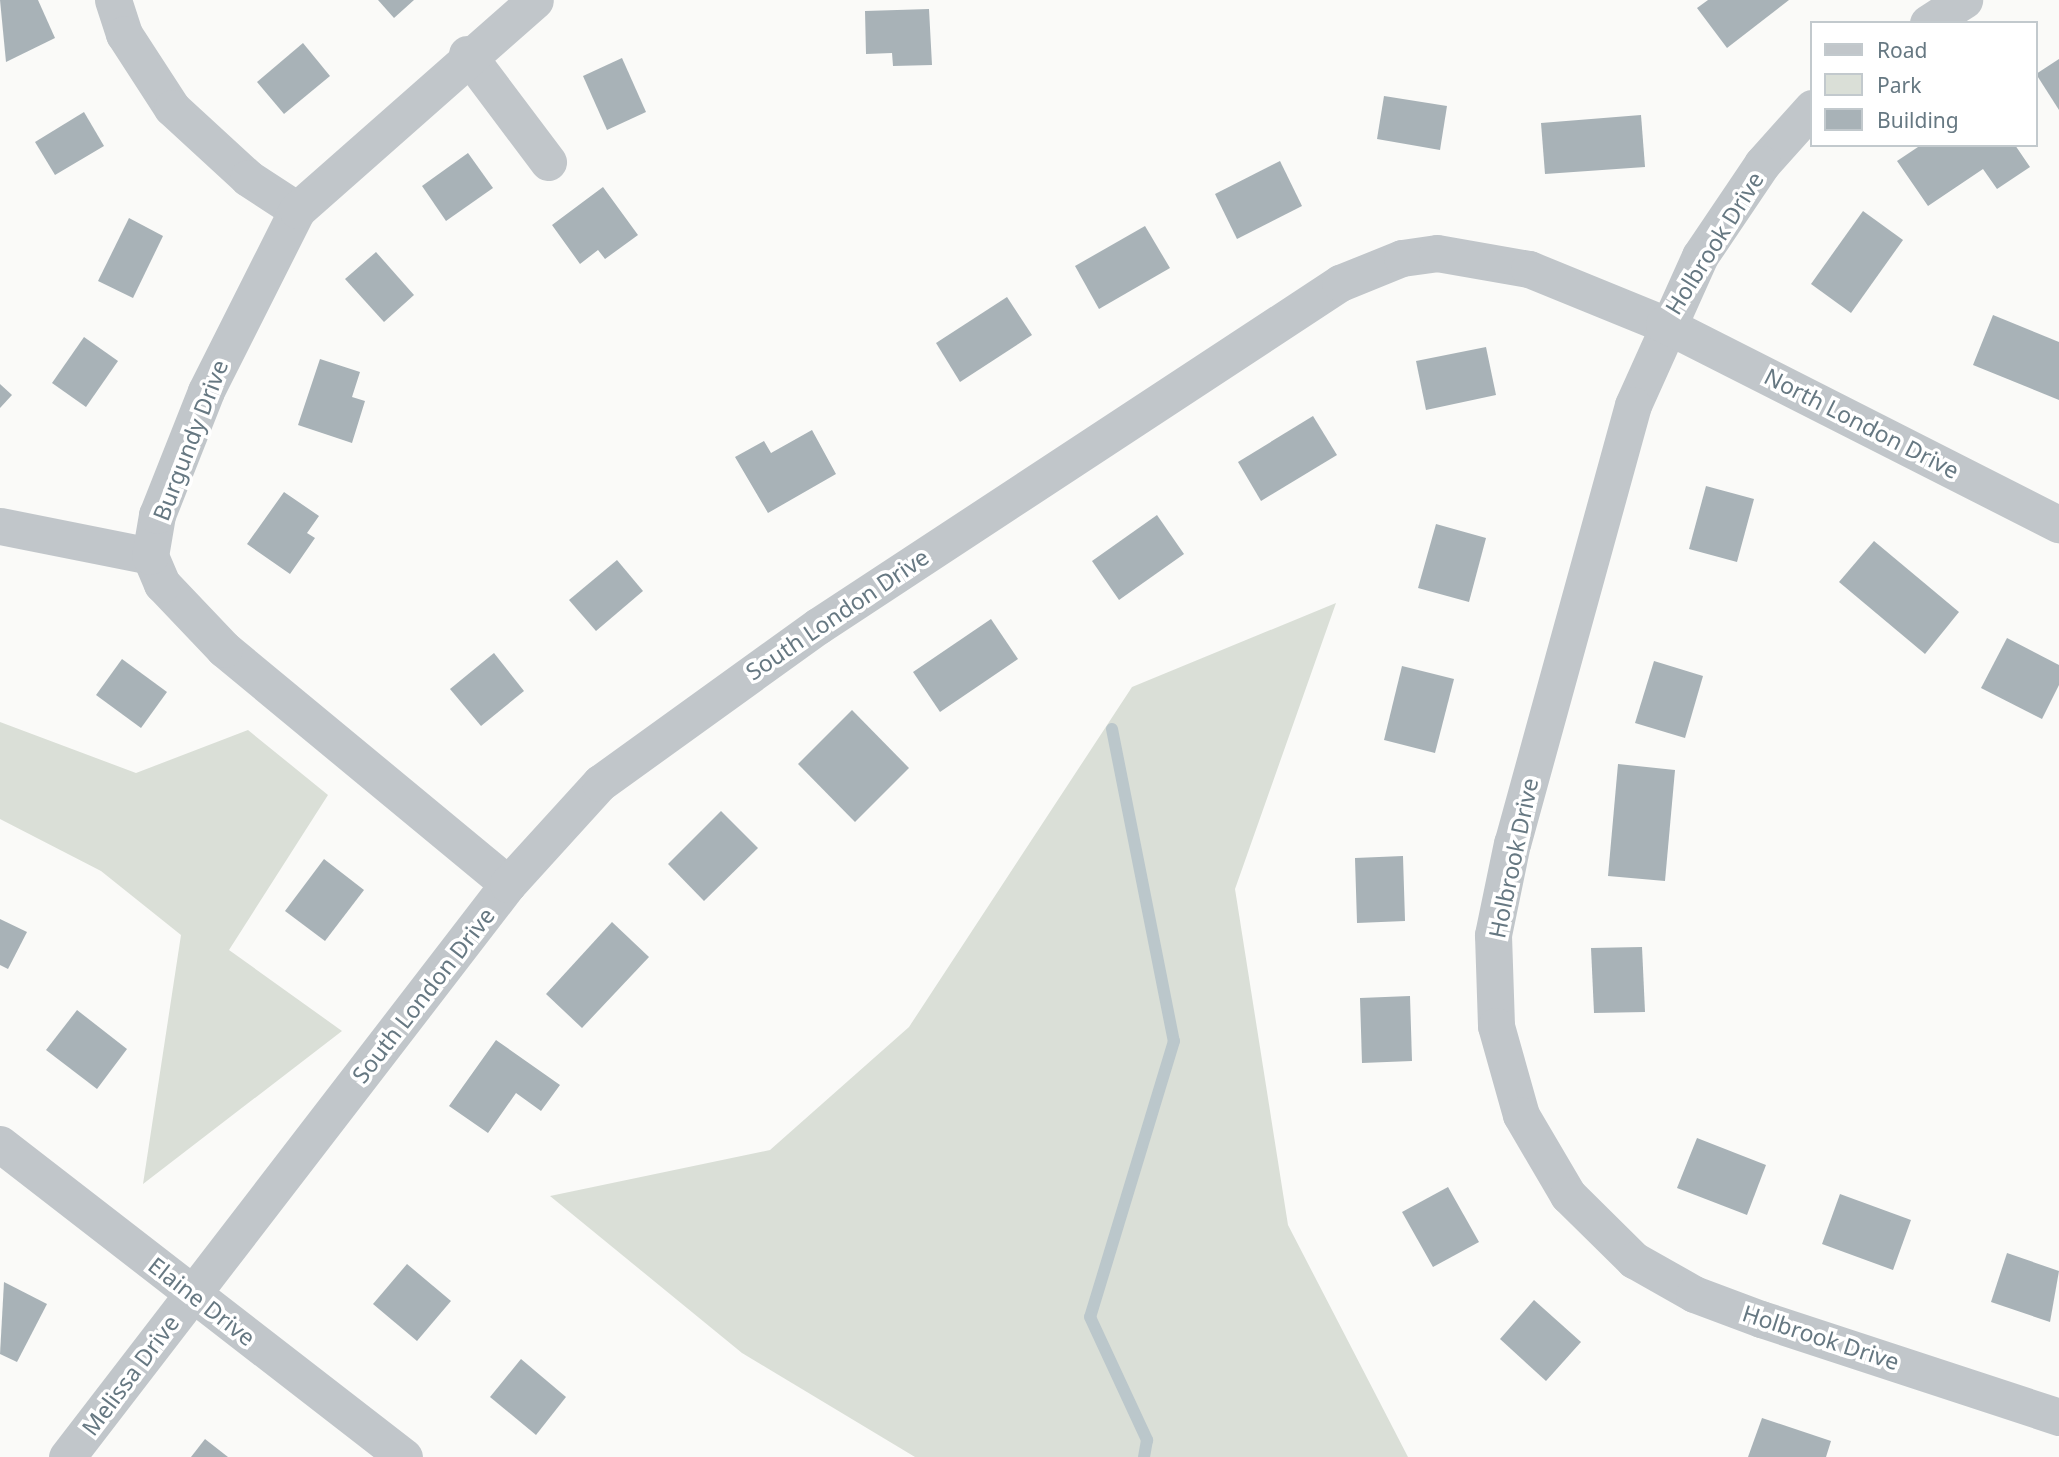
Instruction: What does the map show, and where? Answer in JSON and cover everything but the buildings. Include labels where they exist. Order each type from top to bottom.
[{"type":"street","points":[[113,0],[129,44],[172,108],[248,178],[297,210]]},
{"type":"street","name":"Burgundy Drive","points":[[150,556],[158,515],[206,391],[297,210],[467,54],[535,0]]},
{"type":"street","points":[[1931,21],[1965,0]]},
{"type":"street","points":[[467,54],[548,162]]},
{"type":"street","name":"Holbrook Drive","points":[[1811,109],[1729,209],[1664,324],[1587,566],[1493,935],[1496,1026],[1521,1115],[1568,1195],[1634,1260],[1682,1287],[2059,1417]]},
{"type":"street","name":"South London Drive","points":[[192,1293],[508,884],[600,783],[673,725],[1340,283],[1402,258],[1473,255],[1529,269],[1664,324]]},
{"type":"street","name":"North London Drive","points":[[1664,324],[2059,524]]},
{"type":"street","points":[[0,526],[150,556],[162,584],[224,649],[508,884]]},
{"type":"street","name":"Elaine Drive","points":[[0,1144],[404,1457]]},
{"type":"street","name":"Melissa Drive","points":[[67,1457],[192,1293]]},
{"type":"green space","points":[[1336,603],[1235,889],[1288,1225],[1408,1457],[915,1457],[742,1353],[550,1196],[770,1150],[909,1027],[1132,687]]},
{"type":"green space","points":[[0,722],[136,773],[248,730],[328,795],[229,950],[342,1031],[143,1184],[181,935],[101,871],[0,819]]},
{"type":"waterway","points":[[1112,729],[1174,1041],[1090,1317],[1147,1440],[1144,1457]]}]
